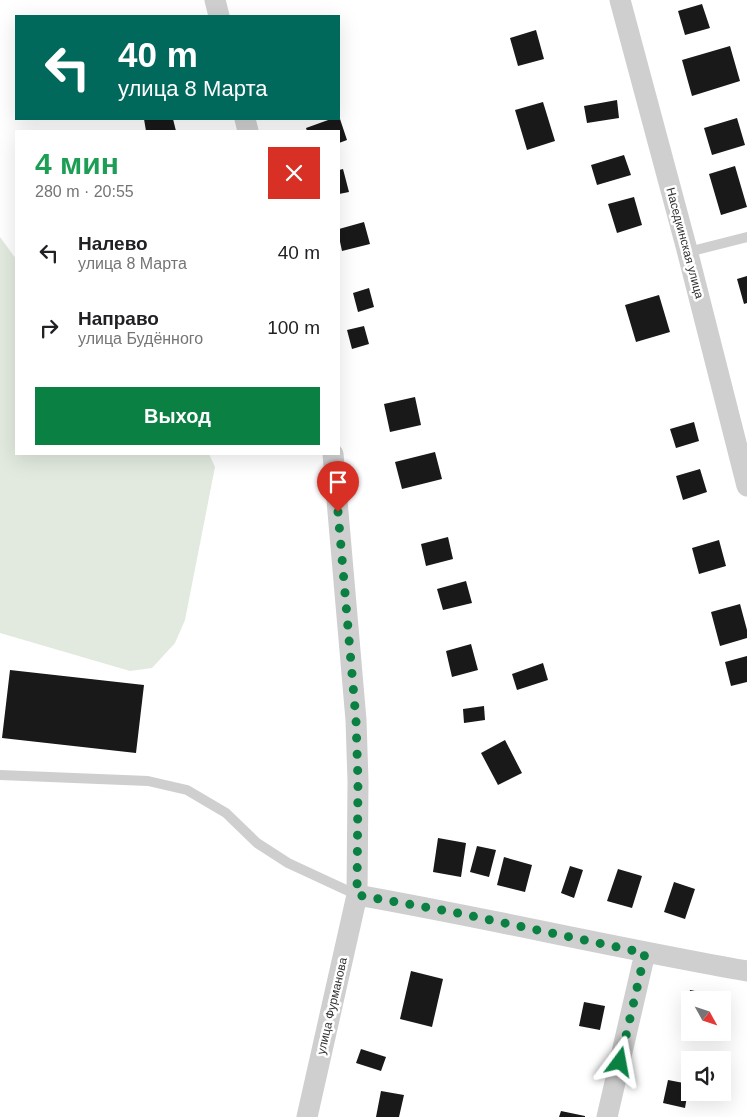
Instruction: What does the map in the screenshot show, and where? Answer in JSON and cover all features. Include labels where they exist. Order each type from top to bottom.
[{"type":"street","points":[[215,0],[219,15]]},
{"type":"street","name":"Наседкинская улица","points":[[620,0],[688,252],[747,486]]},
{"type":"street","name":"улица Фурманова","points":[[308,1117],[357,895],[358,781],[356,720],[333,455]]},
{"type":"street","points":[[357,895],[453,912],[645,953],[747,971]]},
{"type":"street","points":[[607,1117],[645,953]]},
{"type":"lane","points":[[688,252],[747,237]]},
{"type":"lane","points":[[0,775],[148,781],[187,790],[226,813],[257,844],[288,863],[357,895]]},
{"type":"shaded area","points":[[0,237],[15,258],[15,455],[209,455],[215,467],[185,620],[175,643],[152,668],[130,671],[0,633]]},
{"type":"building","points":[[702,4],[710,28],[685,35],[678,11]]},
{"type":"building","points":[[536,30],[544,59],[518,66],[510,38]]},
{"type":"building","points":[[730,46],[740,81],[692,96],[682,60]]},
{"type":"building","points":[[617,100],[619,118],[587,123],[584,106]]},
{"type":"building","points":[[543,102],[555,141],[527,150],[515,110]]},
{"type":"building","points":[[737,118],[745,145],[712,155],[704,128]]},
{"type":"building","points":[[340,119],[347,140],[340,143],[340,130],[307,130],[306,128],[328,120]]},
{"type":"building","points":[[144,120],[173,120],[176,130],[146,130]]},
{"type":"building","points":[[624,155],[631,175],[597,185],[591,165]]},
{"type":"building","points":[[735,166],[747,207],[721,215],[709,174]]},
{"type":"building","points":[[343,169],[349,192],[340,194],[340,170]]},
{"type":"building","points":[[634,197],[642,225],[617,233],[608,204]]},
{"type":"building","points":[[364,222],[370,244],[342,251],[340,229]]},
{"type":"building","points":[[747,276],[747,303],[744,304],[737,279]]},
{"type":"building","points":[[369,288],[374,307],[358,312],[353,293]]},
{"type":"building","points":[[659,295],[670,332],[636,342],[625,305]]},
{"type":"building","points":[[364,326],[369,344],[352,349],[347,330]]},
{"type":"building","points":[[415,397],[421,425],[390,432],[384,404]]},
{"type":"building","points":[[694,422],[699,441],[676,448],[670,429]]},
{"type":"building","points":[[435,452],[442,479],[402,489],[395,462]]},
{"type":"building","points":[[700,469],[707,492],[683,500],[676,476]]},
{"type":"building","points":[[448,537],[453,559],[426,566],[421,544]]},
{"type":"building","points":[[719,540],[726,566],[699,574],[692,548]]},
{"type":"building","points":[[466,581],[472,603],[443,610],[437,589]]},
{"type":"building","points":[[740,604],[747,630],[747,638],[720,646],[711,612]]},
{"type":"building","points":[[471,644],[478,670],[452,677],[446,651]]},
{"type":"building","points":[[747,656],[747,682],[731,686],[725,662]]},
{"type":"building","points":[[543,663],[548,680],[517,690],[512,674]]},
{"type":"building","points":[[10,670],[144,685],[136,753],[2,738]]},
{"type":"building","points":[[484,706],[485,720],[464,723],[463,709]]},
{"type":"building","points":[[505,740],[522,773],[498,785],[481,753]]},
{"type":"building","points":[[438,838],[466,843],[461,877],[433,872]]},
{"type":"building","points":[[477,846],[496,850],[489,877],[470,872]]},
{"type":"building","points":[[504,857],[532,865],[525,892],[497,885]]},
{"type":"building","points":[[570,866],[583,870],[574,898],[561,893]]},
{"type":"building","points":[[618,869],[642,876],[632,908],[607,901]]},
{"type":"building","points":[[674,882],[695,889],[685,919],[664,912]]},
{"type":"building","points":[[411,971],[443,979],[432,1027],[400,1019]]},
{"type":"building","points":[[584,1002],[605,1006],[600,1030],[579,1026]]},
{"type":"building","points":[[361,1049],[386,1057],[381,1071],[356,1063]]},
{"type":"building","points":[[668,1080],[681,1082],[681,1101],[686,1101],[685,1108],[663,1103]]},
{"type":"building","points":[[381,1091],[404,1095],[399,1117],[376,1117]]},
{"type":"building","points":[[561,1111],[585,1116],[585,1117],[559,1117]]},
{"type":"route","points":[[338,512],[356,720],[358,781],[357,895],[453,912],[645,953],[620,1062]]}]
